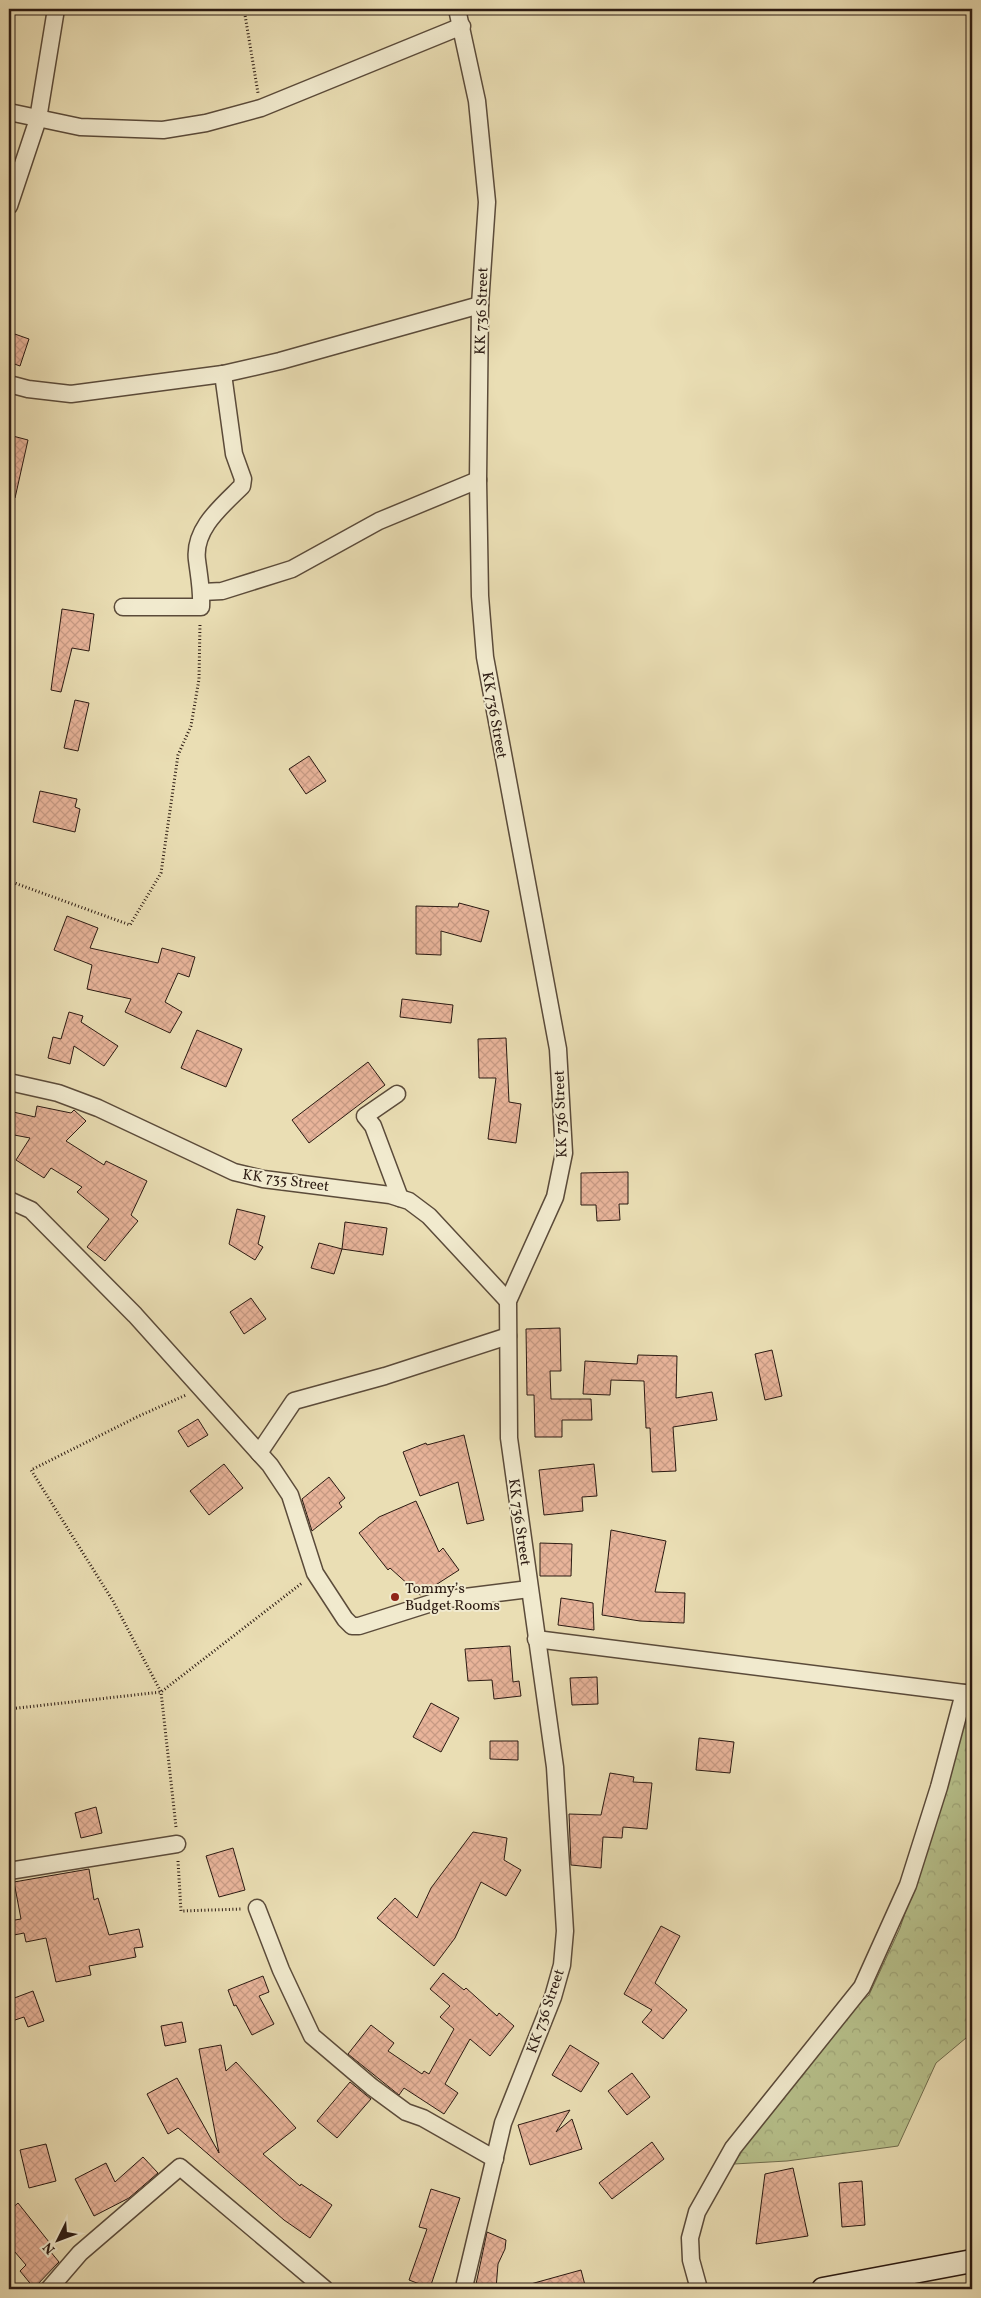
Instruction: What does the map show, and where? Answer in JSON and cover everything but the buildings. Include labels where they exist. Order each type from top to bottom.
[{"type":"main road","points":[[823,2289],[972,2261]]},
{"type":"street","points":[[9,206],[38,119],[56,9]]},
{"type":"street","name":"KK 736 Street","points":[[458,9],[477,101],[487,202],[480,305],[478,480],[480,596],[485,657],[558,1049],[564,1153],[555,1197],[508,1301],[508,1336],[509,1438],[555,1767],[565,1931],[562,1965],[553,1997],[503,2123],[465,2283],[466,2289]]},
{"type":"street","points":[[9,112],[80,128],[163,130],[206,123],[261,108],[462,26]]},
{"type":"street","points":[[9,384],[28,389],[71,394],[223,374],[280,361],[480,305]]},
{"type":"street","points":[[201,600],[196,558],[203,528],[242,486],[243,479],[234,454],[223,374]]},
{"type":"street","points":[[123,606],[201,600],[222,591],[292,570],[380,521],[478,480]]},
{"type":"street","name":"KK 735 Street","points":[[9,1082],[58,1093],[98,1108],[234,1172],[264,1179],[358,1190],[409,1201],[429,1216],[508,1301]]},
{"type":"street","points":[[397,1094],[365,1116],[373,1126],[400,1198]]},
{"type":"street","points":[[9,1200],[30,1210],[135,1315],[259,1453],[290,1495],[315,1573],[345,1619],[352,1626],[359,1626],[441,1600],[529,1589]]},
{"type":"street","points":[[259,1453],[294,1401],[386,1376],[508,1336]]},
{"type":"street","points":[[536,1638],[968,1694],[908,1886],[862,1988],[733,2148],[697,2212],[690,2238],[691,2260],[698,2289]]},
{"type":"street","points":[[9,1870],[177,1844]]},
{"type":"street","points":[[258,1908],[305,2024],[322,2046],[406,2112],[422,2118],[495,2159]]},
{"type":"street","points":[[49,2289],[80,2253],[180,2167],[325,2289]]},
{"type":"path","points":[[244,9],[261,108]]},
{"type":"path","points":[[9,881],[130,925],[161,873],[178,755],[191,726],[200,679],[201,600]]},
{"type":"path","points":[[201,1389],[139,1416],[31,1470],[113,1601],[161,1692],[177,1844],[181,1911],[258,1908]]},
{"type":"path","points":[[9,1709],[161,1692],[315,1573]]},
{"type":"green space","points":[[971,1699],[972,2033],[936,2063],[898,2146],[787,2161],[734,2164],[752,2133],[827,2030],[869,1995],[900,1928],[939,1812]]},
{"type":"place","name":"Tommy’s Budget Rooms","points":[[395,1597]]}]
